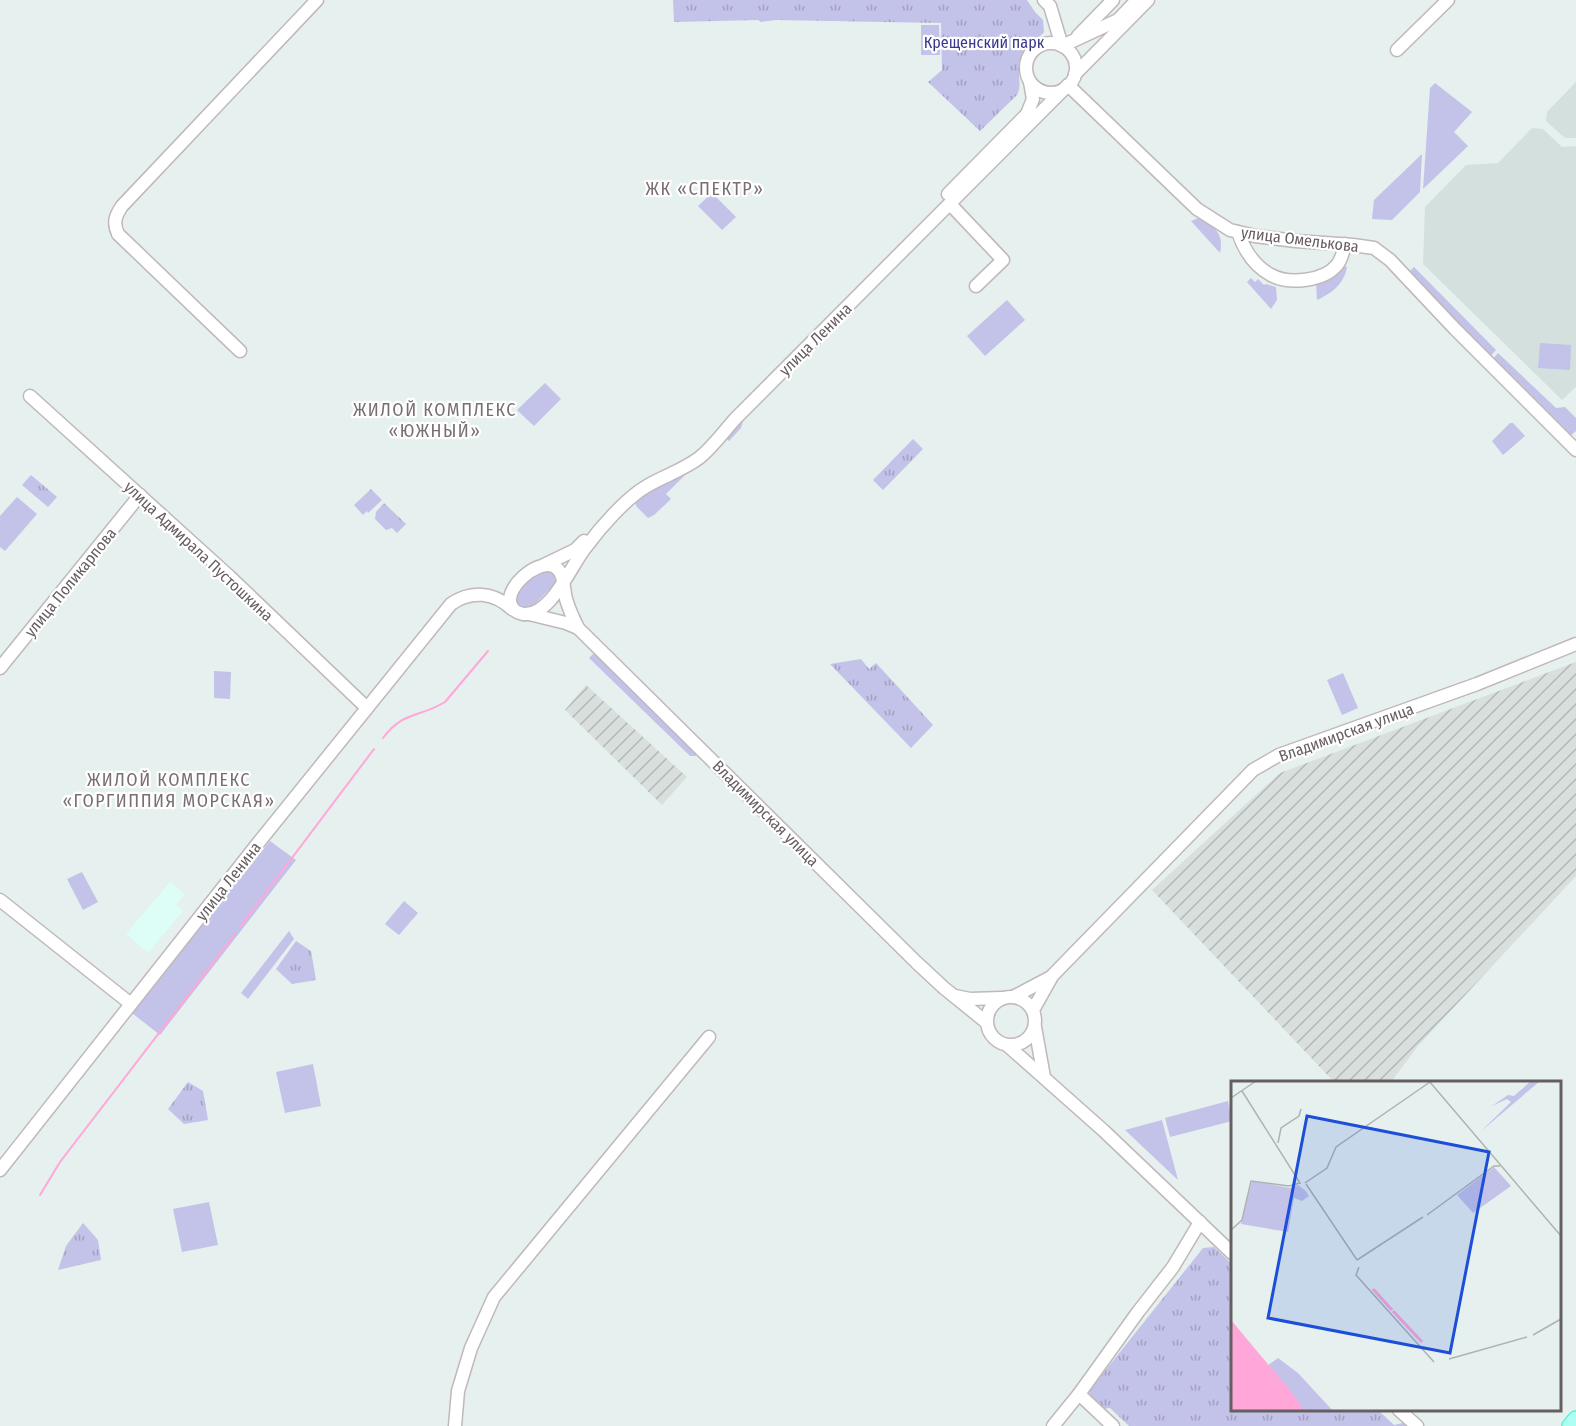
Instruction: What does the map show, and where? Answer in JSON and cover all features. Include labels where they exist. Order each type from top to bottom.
[{"type":"main road","points":[[1570,1426],[1576,1419]]},
{"type":"street","points":[[240,351],[118,234],[114,226],[115,219],[122,206],[317,0]]},
{"type":"street","points":[[1044,0],[1050,6],[1062,46],[1073,57],[1070,82],[1051,93],[1043,92],[1030,82],[1026,67],[1031,52],[1045,44],[1062,46],[1075,38],[1120,22],[1148,0]]},
{"type":"street","points":[[1075,38],[1113,0]]},
{"type":"street","points":[[1120,22],[1137,0]]},
{"type":"street","points":[[1397,50],[1448,0]]},
{"type":"street","name":"улица Ленина","points":[[563,583],[587,545],[627,502],[646,486],[678,472],[701,456],[1070,82],[1120,22]]},
{"type":"street","name":"улица Ленина","points":[[544,565],[575,550],[631,494],[698,454],[737,410],[1027,114],[1033,99],[1030,82]]},
{"type":"street","name":"улица Омелькова","points":[[1070,82],[1197,209],[1216,223],[1238,232],[1296,241],[1374,248],[1390,260],[1455,329],[1576,450]]},
{"type":"street","points":[[950,204],[1003,260],[976,286]]},
{"type":"street","points":[[1238,232],[1244,249],[1258,265],[1272,276],[1287,279],[1305,279],[1326,274],[1336,267],[1342,257],[1345,244]]},
{"type":"street","name":"улица Адмирала Пустошкина","points":[[30,396],[230,578],[367,708]]},
{"type":"street","name":"улица Поликарпова","points":[[0,668],[140,495]]},
{"type":"street","points":[[512,609],[496,597],[514,586],[524,576],[544,565],[553,566],[560,572],[563,583],[557,593],[537,611],[529,614]]},
{"type":"street","name":"Владимирская улица","points":[[563,583],[571,614],[578,628],[916,962],[986,1022]]},
{"type":"street","points":[[512,609],[510,601],[514,586]]},
{"type":"street","name":"улица Ленина","points":[[0,1169],[451,604],[462,596],[496,597]]},
{"type":"street","name":"Владимирская улица","points":[[512,609],[520,614],[529,614],[578,628]]},
{"type":"street","name":"Владимирская улица","points":[[1033,1010],[1052,976],[1253,770],[1279,755],[1477,684],[1576,644]]},
{"type":"street","points":[[0,900],[131,1004]]},
{"type":"street","name":"Владимирская улица","points":[[955,996],[970,999],[1008,997],[1052,976]]},
{"type":"street","points":[[1044,1077],[1033,1010],[1028,1003],[1008,997],[996,1002],[988,1011],[986,1022],[993,1038],[1008,1046],[1044,1077],[1231,1251]]},
{"type":"street","points":[[1008,1046],[1020,1044],[1029,1038],[1035,1027]]},
{"type":"street","points":[[455,1426],[458,1391],[471,1348],[494,1297],[709,1037]]},
{"type":"street","points":[[1053,1426],[1173,1267],[1200,1222]]},
{"type":"street","points":[[1079,1394],[1113,1426]]},
{"type":"street","points":[[1401,1411],[1417,1426]]},
{"type":"shaded area","points":[[1576,82],[1576,138],[1565,138],[1546,121],[1547,112]]},
{"type":"shaded area","points":[[1532,128],[1543,129],[1562,147],[1576,146],[1576,387],[1562,400],[1423,264],[1425,207],[1466,165],[1498,163]]},
{"type":"shaded area","points":[[1576,662],[1576,876],[1417,1047],[1392,1081],[1333,1081],[1152,890],[1280,773]]},
{"type":"shaded area","points":[[586,685],[687,777],[662,805],[565,710]]},
{"type":"shaded area","points":[[170,882],[185,894],[176,905],[183,911],[148,953],[126,934]]},
{"type":"green space","name":"Крещенский парк","points":[[673,0],[1027,0],[1043,20],[1044,32],[1027,51],[1021,62],[1017,95],[980,131],[928,82],[942,70],[941,23],[776,20],[674,22]]},
{"type":"green space","points":[[921,25],[939,25],[940,55],[921,55]]},
{"type":"green space","points":[[1435,83],[1472,112],[1454,132],[1468,146],[1423,189],[1430,88]]},
{"type":"green space","points":[[1422,154],[1420,192],[1392,220],[1372,219],[1374,200]]},
{"type":"green space","points":[[712,193],[736,217],[722,230],[698,206]]},
{"type":"green space","points":[[1201,217],[1217,232],[1221,241],[1220,253],[1191,221]]},
{"type":"green space","points":[[1343,266],[1347,267],[1340,283],[1317,300],[1316,283]]},
{"type":"green space","points":[[1414,267],[1496,350],[1489,358],[1408,273]]},
{"type":"green space","points":[[1251,278],[1255,282],[1258,279],[1264,285],[1276,287],[1277,300],[1271,309],[1247,282]]},
{"type":"green space","points":[[1007,300],[1025,320],[985,356],[967,336]]},
{"type":"green space","points":[[1540,343],[1571,345],[1570,370],[1538,368]]},
{"type":"green space","points":[[1498,353],[1556,408],[1565,407],[1576,418],[1576,431],[1570,436],[1491,361]]},
{"type":"green space","points":[[545,383],[561,399],[534,426],[517,410]]},
{"type":"green space","points":[[739,419],[743,421],[741,428],[729,441],[724,436],[666,494],[671,499],[654,515],[648,518],[637,507],[634,501],[677,474]]},
{"type":"green space","points":[[1510,423],[1513,423],[1525,436],[1503,455],[1492,441]]},
{"type":"green space","points":[[913,439],[923,449],[883,490],[873,480]]},
{"type":"green space","points":[[31,475],[57,497],[48,507],[22,485]]},
{"type":"green space","points":[[371,489],[382,500],[363,515],[354,505]]},
{"type":"green space","points":[[17,497],[37,514],[5,551],[0,547],[0,516]]},
{"type":"green space","points":[[384,503],[406,524],[397,533],[392,528],[386,530],[375,519],[376,512]]},
{"type":"green space","points":[[547,568],[555,573],[556,583],[533,606],[526,609],[516,605],[515,593],[540,571]]},
{"type":"green space","points":[[594,653],[697,753],[696,756],[690,756],[589,658]]},
{"type":"green space","points":[[861,659],[869,669],[876,663],[933,725],[911,748],[830,664]]},
{"type":"green space","points":[[214,671],[231,672],[230,699],[214,698]]},
{"type":"green space","points":[[1343,673],[1358,708],[1342,715],[1327,680]]},
{"type":"green space","points":[[270,841],[296,860],[160,1035],[132,1013]]},
{"type":"green space","points":[[82,872],[98,902],[83,910],[67,879]]},
{"type":"green space","points":[[404,901],[418,913],[399,935],[385,924]]},
{"type":"green space","points":[[289,931],[294,939],[248,999],[241,993]]},
{"type":"green space","points":[[296,941],[311,951],[316,980],[292,984],[276,969]]},
{"type":"green space","points":[[313,1064],[321,1106],[285,1113],[276,1072]]},
{"type":"green space","points":[[188,1082],[203,1091],[208,1120],[184,1124],[168,1109]]},
{"type":"green space","points":[[1228,1101],[1231,1121],[1170,1137],[1165,1118]]},
{"type":"green space","points":[[1162,1120],[1178,1180],[1125,1130]]},
{"type":"green space","points":[[209,1202],[218,1245],[182,1252],[173,1209]]},
{"type":"green space","points":[[83,1223],[98,1240],[101,1260],[58,1270],[66,1246]]},
{"type":"green space","points":[[1214,1247],[1231,1263],[1231,1411],[1379,1411],[1394,1425],[1403,1423],[1406,1426],[1129,1426],[1110,1408],[1102,1409],[1091,1400],[1089,1391],[1203,1248]]},
{"type":"waterway","points":[[383,738],[397,723],[445,702],[488,651]]},
{"type":"waterway","points":[[240,927],[374,749]]},
{"type":"waterway","points":[[40,1195],[60,1162],[235,934]]},
{"type":"district","name":"ЖК «СПЕКТР»","points":[[705,189]]},
{"type":"district","name":"ЖИЛОЙ КОМПЛЕКС «ЮЖНЫЙ»","points":[[435,420]]},
{"type":"district","name":"ЖИЛОЙ КОМПЛЕКС «ГОРГИППИЯ МОРСКАЯ»","points":[[169,790]]}]
